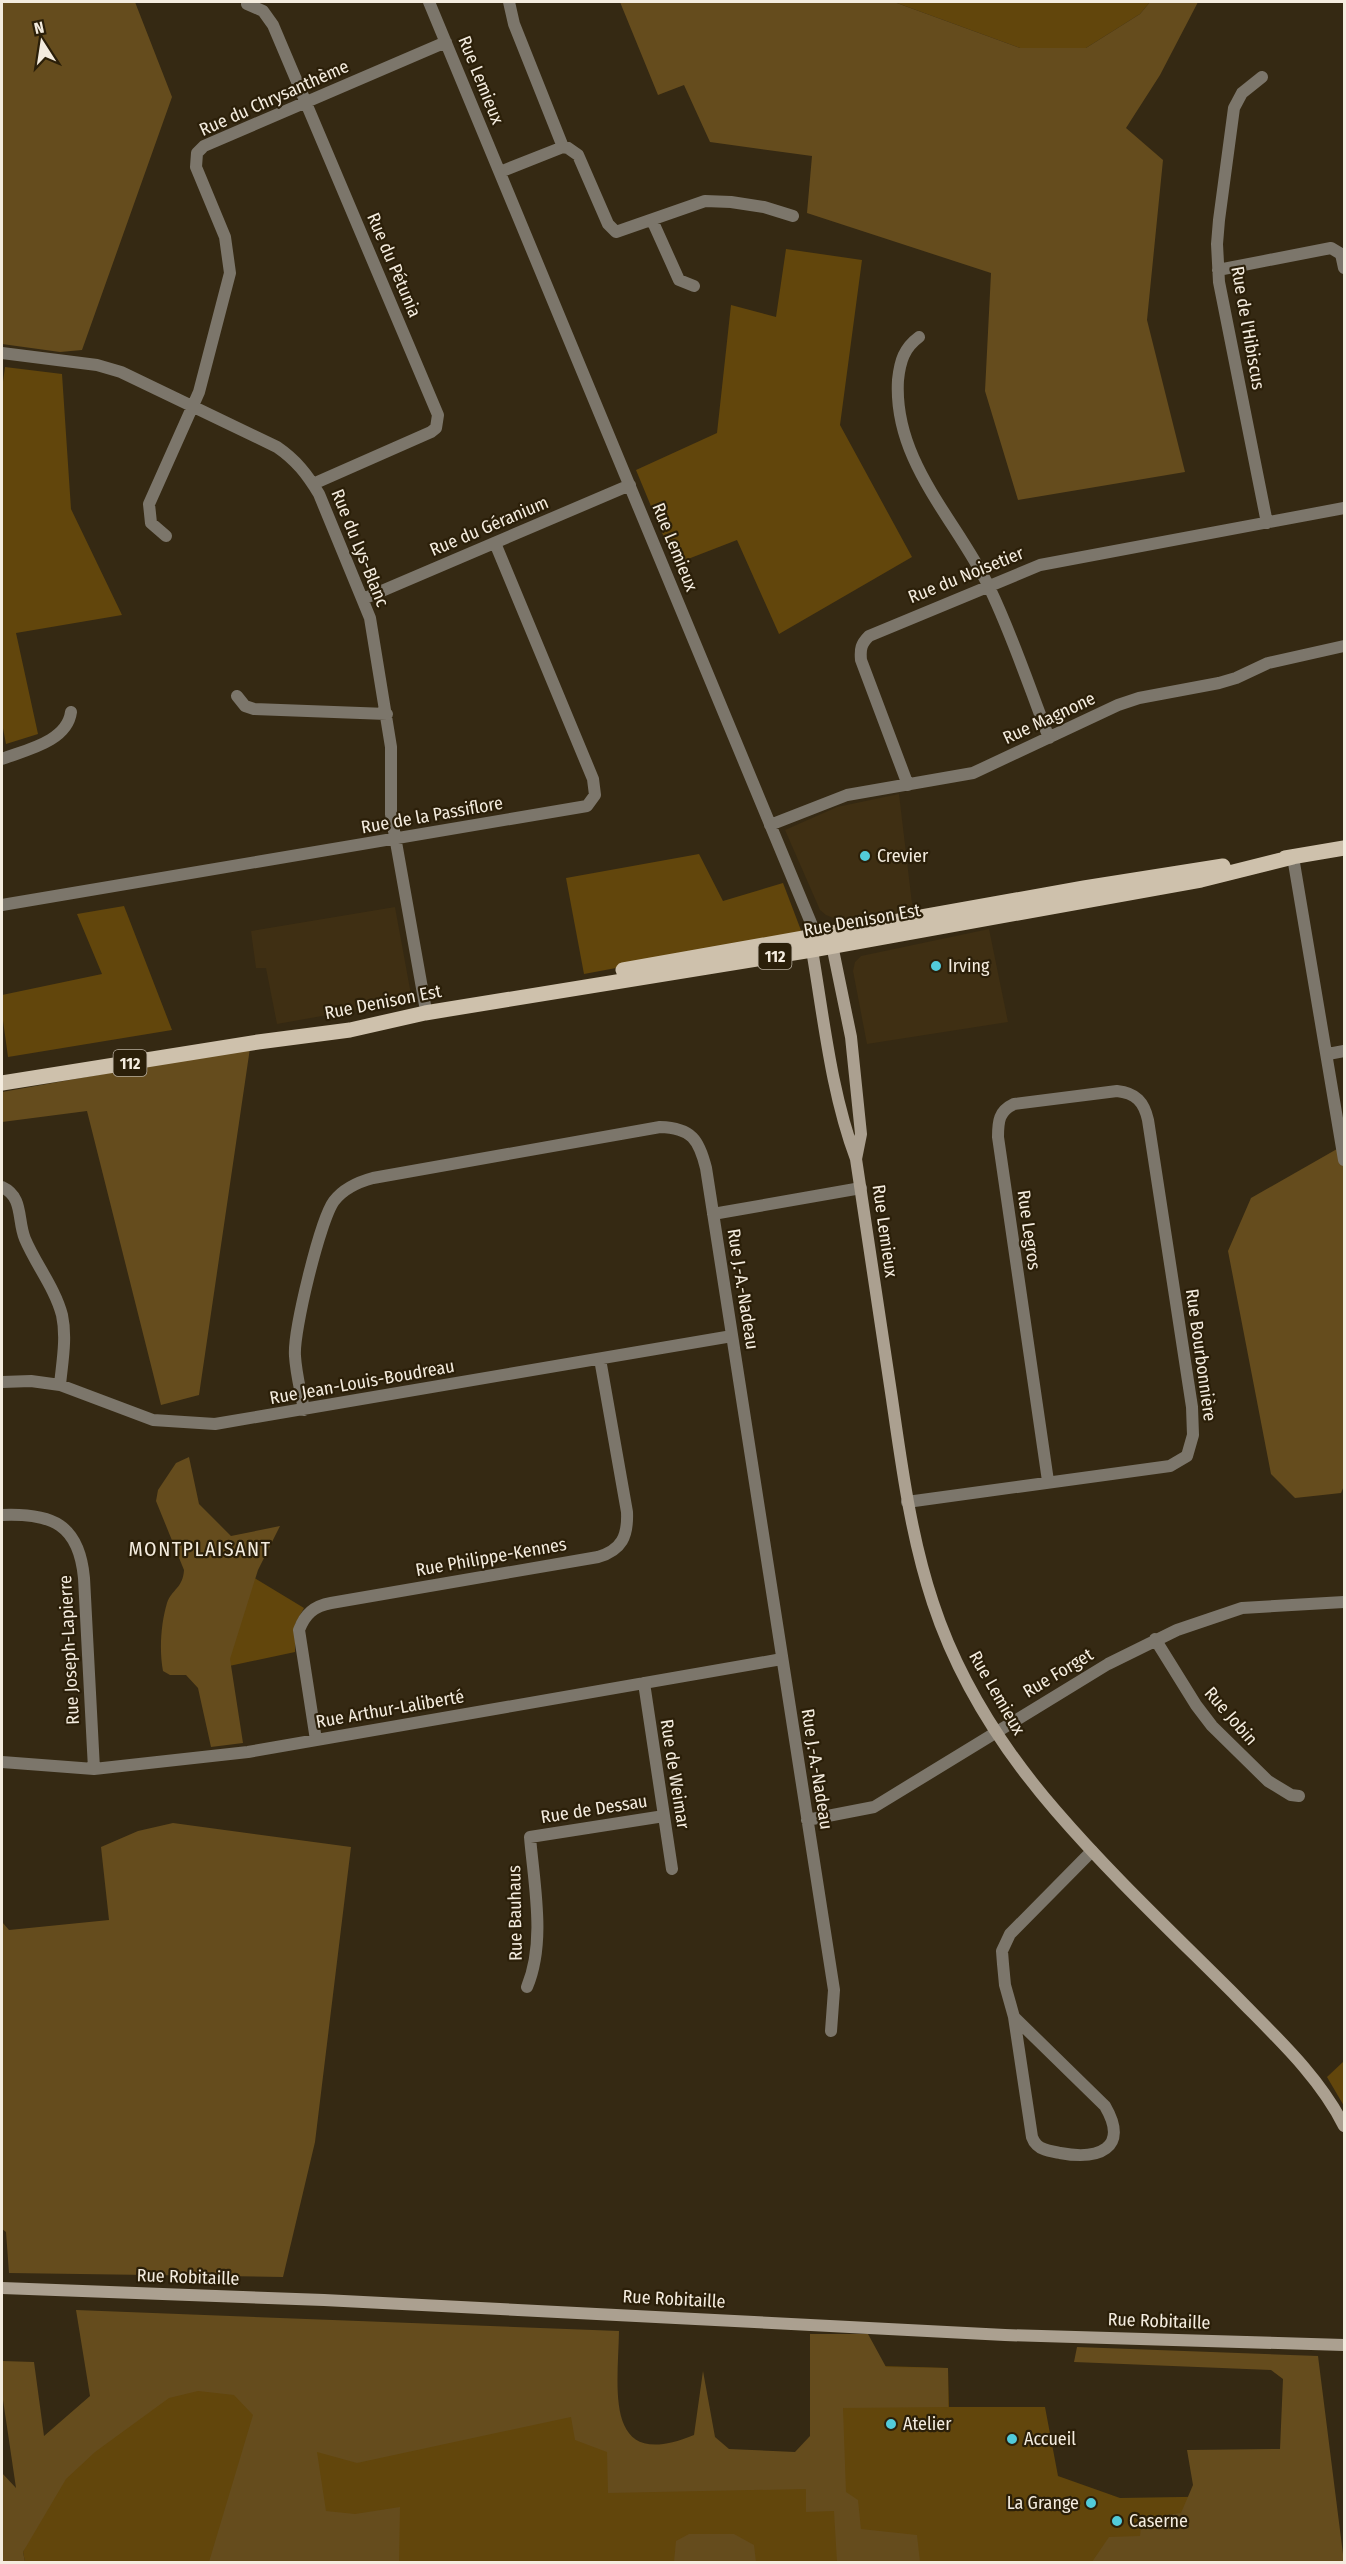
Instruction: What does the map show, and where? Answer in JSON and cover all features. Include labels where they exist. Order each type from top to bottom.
[{"type":"main road","name":"Rue Denison Est","points":[[2,1083],[258,1042],[350,1030],[425,1013],[814,942],[1165,874],[1344,848]]},
{"type":"main road","name":"Rue Denison Est","points":[[258,1042],[425,1005],[814,942],[832,945],[1201,880],[1293,857]]},
{"type":"street","name":"Rue Lemieux","points":[[429,2],[770,825],[814,942],[837,1096],[844,1126],[856,1159],[861,1188],[907,1502],[920,1561],[945,1637],[996,1732],[1054,1809],[1092,1851],[1284,2044],[1332,2101],[1344,2126]]},
{"type":"street","points":[[509,2],[514,24],[563,147]]},
{"type":"street","name":"Rue du Pétunia","points":[[248,4],[263,10],[273,25],[435,408],[438,422],[436,428],[425,435],[313,484]]},
{"type":"street","name":"Rue du Chrysanthème","points":[[166,536],[151,522],[149,504],[206,373],[230,273],[225,237],[196,167],[197,153],[204,146],[446,42]]},
{"type":"street","name":"Rue de l'Hibiscus","points":[[1262,77],[1242,93],[1234,108],[1219,220],[1218,270],[1268,523]]},
{"type":"street","points":[[500,172],[563,147],[568,148],[578,155],[612,230],[622,232],[692,204],[716,201],[764,207],[793,216]]},
{"type":"street","points":[[652,220],[679,280],[694,286]]},
{"type":"street","points":[[1218,270],[1331,248],[1341,254],[1344,268]]},
{"type":"street","points":[[919,337],[905,351],[899,371],[898,404],[903,433],[915,463],[988,585],[1049,738]]},
{"type":"street","name":"Rue du Lys-Blanc","points":[[2,353],[110,368],[277,447],[297,462],[313,484],[370,618],[391,747],[390,807],[425,1005]]},
{"type":"street","name":"Rue du Géranium","points":[[363,599],[630,485]]},
{"type":"street","name":"Rue du Noisetier","points":[[908,785],[861,660],[862,642],[875,632],[1040,565],[1344,508]]},
{"type":"street","name":"Rue de la Passiflore","points":[[2,905],[587,806],[595,795],[592,779],[495,543]]},
{"type":"street","name":"Rue Magnone","points":[[770,825],[847,795],[973,773],[1118,705],[1219,683],[1268,663],[1344,646]]},
{"type":"street","points":[[237,696],[245,706],[254,709],[387,714]]},
{"type":"street","points":[[2,759],[46,742],[58,734],[66,726],[71,712]]},
{"type":"street","points":[[1293,857],[1328,1054],[1344,1160]]},
{"type":"street","name":"Rue Lemieux","points":[[832,945],[851,1037],[861,1134],[856,1159]]},
{"type":"street","points":[[1328,1054],[1344,1051]]},
{"type":"street","name":"Rue Legros","points":[[1048,1481],[998,1137],[998,1124],[1003,1112],[1014,1104],[1117,1090],[1128,1092]]},
{"type":"street","name":"Rue Bourbonnière","points":[[907,1502],[1170,1466],[1187,1456],[1191,1447],[1194,1423],[1149,1120],[1142,1102],[1128,1092]]},
{"type":"street","name":"Rue J.-A.-Nadeau","points":[[304,1410],[295,1355],[297,1333],[322,1224],[333,1202],[355,1184],[373,1178],[660,1127],[687,1133],[700,1146],[713,1214],[835,1999],[831,2031]]},
{"type":"street","points":[[2,1187],[10,1191],[18,1204],[25,1239],[62,1315],[63,1345],[60,1385]]},
{"type":"street","points":[[713,1214],[861,1188]]},
{"type":"street","name":"Rue Jean-Louis-Boudreau","points":[[2,1382],[31,1381],[60,1385],[141,1417],[168,1423],[215,1424],[732,1336]]},
{"type":"street","name":"Rue Philippe-Kennes","points":[[316,1740],[299,1630],[312,1610],[331,1603],[598,1557],[609,1554],[622,1543],[626,1534],[627,1512],[600,1359]]},
{"type":"street","name":"Rue Joseph-Lapierre","points":[[2,1515],[27,1514],[48,1518],[67,1532],[79,1554],[84,1578],[94,1769]]},
{"type":"street","name":"Rue Forget","points":[[807,1820],[874,1807],[1108,1664],[1177,1630],[1242,1608],[1344,1602]]},
{"type":"street","name":"Rue Jobin","points":[[1155,1640],[1196,1706],[1212,1726],[1268,1781],[1291,1795],[1299,1796]]},
{"type":"street","name":"Rue Arthur-Laliberté","points":[[2,1761],[94,1769],[180,1761],[316,1740],[782,1659]]},
{"type":"street","name":"Rue de Weimar","points":[[644,1683],[672,1869]]},
{"type":"street","name":"Rue de Dessau","points":[[530,1838],[664,1816]]},
{"type":"street","name":"Rue Bauhaus","points":[[526,1987],[535,1968],[536,1947],[530,1838]]},
{"type":"street","points":[[1014,2017],[1104,2106],[1112,2119],[1114,2132],[1113,2142],[1105,2150],[1094,2154],[1067,2154],[1044,2150],[1037,2145],[1028,2125],[1014,2017],[1005,1985],[1002,1952],[1010,1934],[1092,1851]]},
{"type":"street","name":"Rue Robitaille","points":[[2,2288],[324,2300],[1005,2335],[1344,2345]]},
{"type":"shaded area","points":[[2,2],[135,2],[172,97],[82,350],[60,352],[2,344]]},
{"type":"shaded area","points":[[620,2],[894,2],[1020,48],[1086,48],[1140,14],[1150,2],[1198,2],[1160,75],[1126,128],[1163,160],[1147,320],[1185,472],[1018,500],[985,391],[991,273],[807,213],[812,156],[710,142],[684,85],[658,95]]},
{"type":"shaded area","points":[[894,2],[1150,2],[1140,14],[1086,48],[1020,48]]},
{"type":"shaded area","points":[[786,249],[862,260],[840,425],[912,557],[779,634],[737,540],[675,564],[636,470],[717,433],[731,305],[776,317]]},
{"type":"shaded area","points":[[5,367],[62,374],[71,509],[122,615],[16,633],[38,734],[6,744],[2,723],[2,389]]},
{"type":"shaded area","points":[[899,794],[913,912],[838,920],[826,915],[820,910],[785,830],[837,807]]},
{"type":"shaded area","points":[[699,854],[723,901],[783,883],[802,933],[584,974],[566,878]]},
{"type":"shaded area","points":[[124,906],[172,1030],[8,1057],[2,995],[102,974],[77,914]]},
{"type":"shaded area","points":[[395,907],[412,1000],[277,1024],[266,968],[256,968],[251,931]]},
{"type":"shaded area","points":[[989,929],[1008,1022],[867,1044],[853,971],[855,962],[861,956]]},
{"type":"shaded area","points":[[350,1030],[250,1048],[199,1395],[161,1405],[87,1111],[2,1122],[2,1092]]},
{"type":"shaded area","points":[[1344,1145],[1344,1486],[1341,1493],[1295,1498],[1271,1474],[1228,1251],[1251,1198]]},
{"type":"shaded area","points":[[189,1457],[199,1504],[231,1536],[280,1526],[258,1570],[230,1659],[243,1743],[211,1747],[198,1688],[186,1675],[170,1675],[163,1671],[161,1646],[165,1611],[169,1598],[182,1581],[184,1570],[156,1501],[158,1490],[176,1463]]},
{"type":"shaded area","points":[[190,1539],[304,1608],[295,1624],[295,1652],[215,1669]]},
{"type":"shaded area","points":[[173,1823],[351,1847],[315,2142],[283,2277],[9,2273],[6,2232],[2,2229],[2,1922],[9,1930],[109,1920],[101,1847],[138,1831]]},
{"type":"shaded area","points":[[1344,2061],[1344,2106],[1327,2077]]},
{"type":"shaded area","points":[[76,2310],[619,2331],[618,2400],[622,2419],[630,2434],[644,2443],[665,2444],[694,2435],[703,2371],[715,2437],[729,2449],[795,2452],[810,2436],[810,2334],[868,2334],[886,2367],[948,2368],[948,2407],[843,2408],[846,2492],[858,2500],[861,2529],[917,2535],[920,2562],[837,2562],[834,2511],[806,2512],[806,2489],[608,2493],[607,2452],[575,2440],[571,2417],[357,2463],[317,2452],[326,2511],[355,2514],[400,2507],[399,2562],[209,2562],[253,2415],[234,2395],[198,2391],[169,2398],[95,2452],[66,2479],[23,2552],[25,2562],[2,2562],[2,2473],[16,2488],[2,2393],[2,2361],[34,2362],[44,2436],[90,2396]]},
{"type":"shaded area","points":[[1077,2347],[1318,2356],[1344,2562],[1092,2562],[1109,2537],[1140,2536],[1142,2518],[1181,2513],[1193,2485],[1187,2450],[1280,2449],[1283,2379],[1271,2370],[1074,2362]]},
{"type":"shaded area","points":[[816,2364],[948,2368],[949,2407],[1045,2407],[1058,2476],[1120,2498],[1311,2495],[1320,2562],[25,2562],[23,2552],[99,2379],[605,2398],[608,2452],[813,2456]]},
{"type":"shaded area","points":[[689,2534],[734,2534],[754,2545],[756,2562],[674,2562],[676,2541]]},
{"type":"place","name":"Crevier","points":[[865,856]]},
{"type":"place","name":"Irving","points":[[936,966]]},
{"type":"place","name":"Atelier","points":[[891,2424]]},
{"type":"place","name":"Accueil","points":[[1012,2439]]},
{"type":"place","name":"La Grange","points":[[1091,2503]]},
{"type":"place","name":"Caserne","points":[[1117,2521]]},
{"type":"district","name":"MONTPLAISANT","points":[[200,1549]]}]
